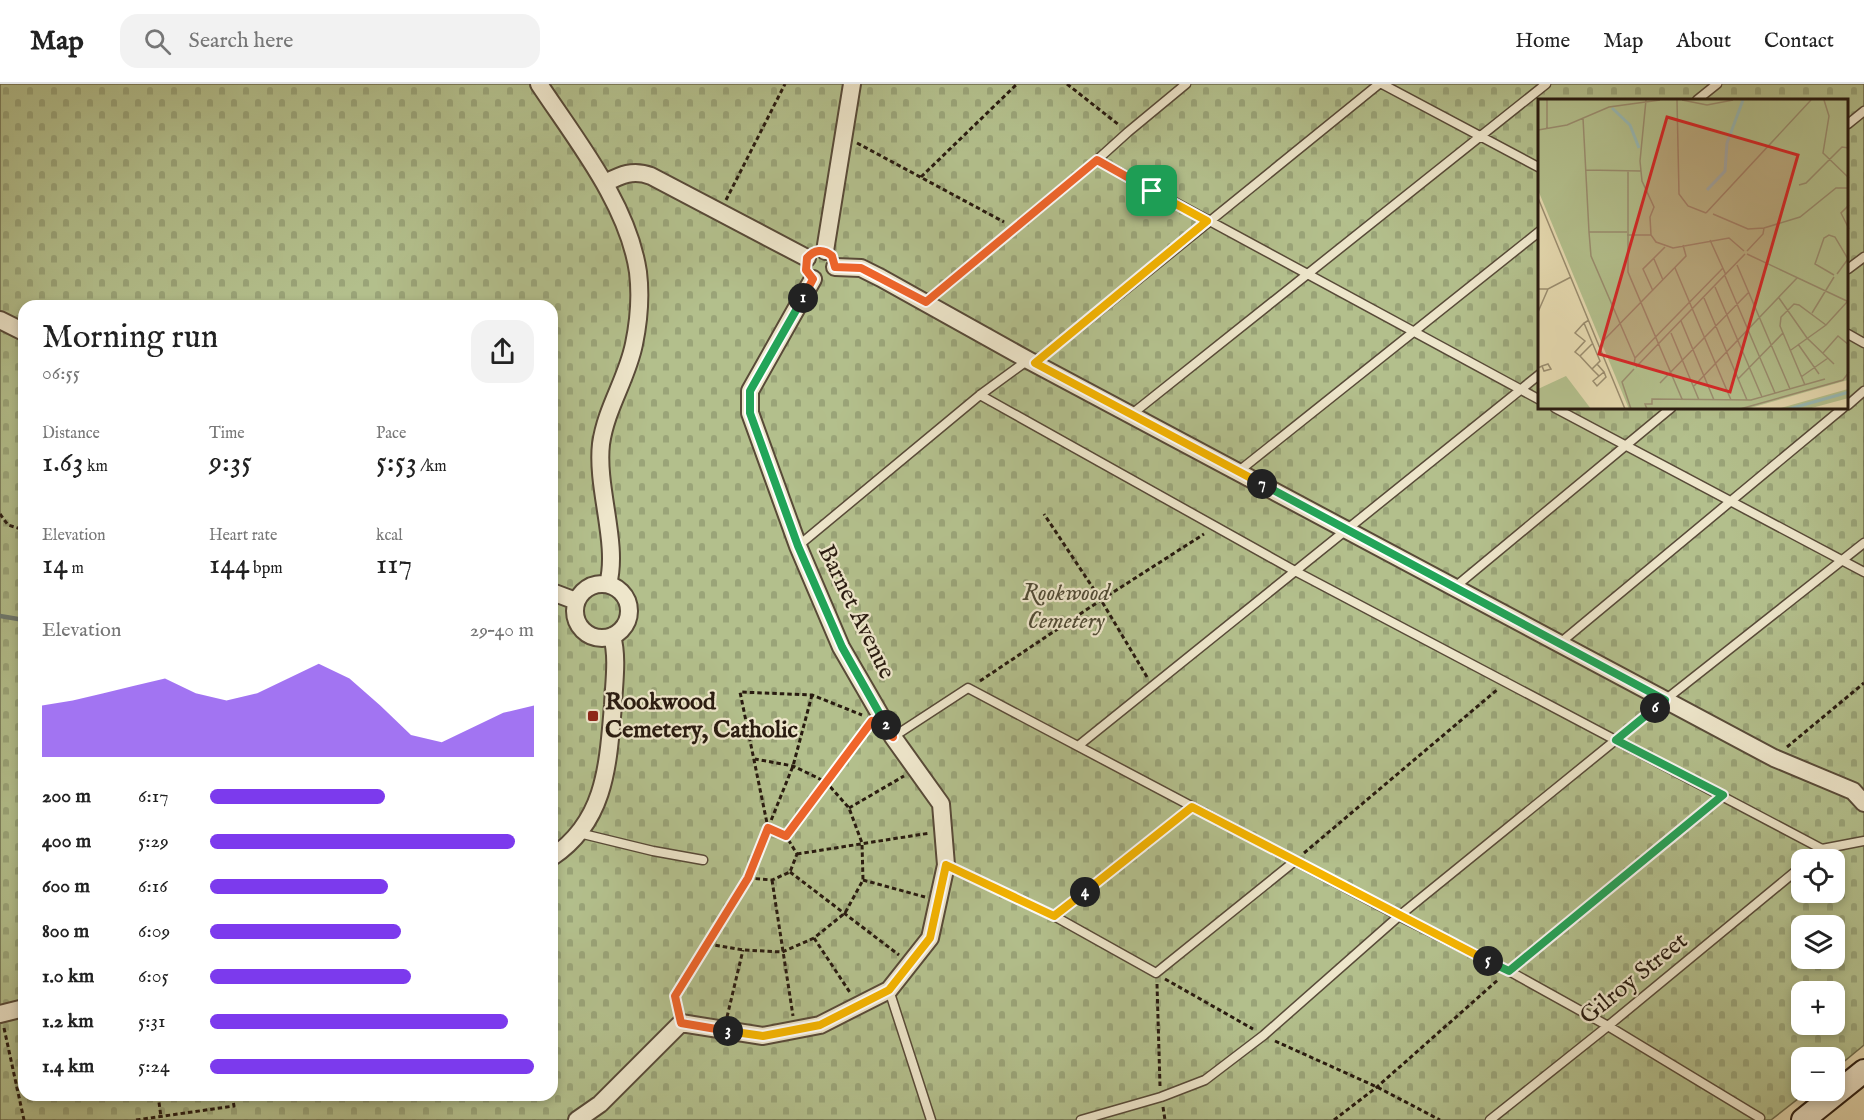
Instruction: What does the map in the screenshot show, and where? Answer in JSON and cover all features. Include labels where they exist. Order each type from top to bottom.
[{"type":"main road","points":[[1803,1120],[1864,1071]]},
{"type":"street","points":[[539,84],[604,183],[628,235],[638,271],[639,319],[633,348],[610,407],[601,444],[601,481],[610,555],[608,584]]},
{"type":"street","points":[[825,251],[852,84]]},
{"type":"street","points":[[604,183],[622,174],[643,173],[807,258]]},
{"type":"street","points":[[816,251],[825,251],[834,259],[834,273],[827,279],[819,281],[813,279],[806,270],[807,258],[816,251]]},
{"type":"street","points":[[835,267],[861,268],[1774,758],[1853,791],[1864,803]]},
{"type":"street","name":"Barnet Avenue","points":[[681,1023],[763,1036],[820,1025],[889,990],[930,938],[946,865],[941,804],[893,737],[842,647],[798,546],[750,413],[750,391],[813,279]]},
{"type":"street","points":[[0,320],[18,329]]},
{"type":"street","points":[[608,584],[620,591],[629,609],[623,628],[605,638],[591,636],[581,627],[575,615],[576,601],[589,587],[608,584]]},
{"type":"street","points":[[558,594],[576,601]]},
{"type":"street","points":[[558,852],[579,833],[596,806],[606,772],[614,681],[615,653],[612,636]]},
{"type":"street","points":[[0,1014],[18,1010]]},
{"type":"street","points":[[577,1120],[600,1104],[681,1023]]},
{"type":"lane","points":[[926,302],[1186,84]]},
{"type":"lane","points":[[798,546],[981,395],[1031,361],[1380,84],[1538,167]]},
{"type":"lane","points":[[1132,414],[1546,84]]},
{"type":"lane","points":[[1698,99],[1717,84]]},
{"type":"lane","points":[[1849,123],[1864,111]]},
{"type":"lane","points":[[1097,160],[1538,399]]},
{"type":"lane","points":[[1239,471],[1538,233]]},
{"type":"lane","points":[[1849,268],[1864,257]]},
{"type":"lane","points":[[1849,335],[1864,343]]},
{"type":"lane","points":[[1078,746],[1538,376]]},
{"type":"lane","points":[[1849,404],[1864,391]]},
{"type":"lane","points":[[981,395],[1295,572],[1822,849],[1864,841]]},
{"type":"lane","points":[[1559,410],[1864,572]]},
{"type":"lane","points":[[1455,587],[1669,410]]},
{"type":"lane","points":[[1560,643],[1842,410]]},
{"type":"lane","points":[[1081,1120],[1161,1097],[1204,1080],[1264,1035],[1400,916],[1665,700],[1864,543]]},
{"type":"lane","points":[[893,737],[968,688],[1294,861],[1509,971],[1608,1026],[1760,1118]]},
{"type":"lane","points":[[1054,916],[1192,807]]},
{"type":"lane","points":[[579,833],[653,851],[703,860]]},
{"type":"lane","points":[[946,865],[1054,916],[1156,973],[1294,861]]},
{"type":"lane","name":"Gilroy Street","points":[[1490,1120],[1791,875]]},
{"type":"lane","points":[[889,990],[931,1120]]},
{"type":"path","points":[[719,214],[785,84]]},
{"type":"path","points":[[921,177],[1017,84]]},
{"type":"path","points":[[1067,84],[1128,132]]},
{"type":"path","points":[[843,136],[1014,228]]},
{"type":"path","points":[[0,514],[8,525],[18,528]]},
{"type":"path","points":[[1044,514],[1101,600],[1153,686]]},
{"type":"path","points":[[968,688],[1216,527]]},
{"type":"path","points":[[1294,861],[1507,682]]},
{"type":"path","points":[[1774,758],[1864,683]]},
{"type":"path","points":[[768,828],[740,692],[812,695],[865,716]]},
{"type":"path","points":[[681,1023],[675,996],[748,878],[793,766],[812,695]]},
{"type":"path","points":[[786,836],[872,721],[893,737]]},
{"type":"path","points":[[708,944],[743,950],[782,952],[814,938],[845,914],[863,880],[862,843],[849,808],[826,782],[793,766],[755,759]]},
{"type":"path","points":[[849,808],[916,769]]},
{"type":"path","points":[[1334,1120],[1377,1087],[1509,971],[1723,795]]},
{"type":"path","points":[[768,828],[786,836],[797,854]]},
{"type":"path","points":[[797,854],[943,831]]},
{"type":"path","points":[[748,878],[772,880],[790,872],[797,854]]},
{"type":"path","points":[[790,872],[909,964]]},
{"type":"path","points":[[772,880],[795,1030]]},
{"type":"path","points":[[863,880],[938,900]]},
{"type":"path","points":[[814,938],[858,1006]]},
{"type":"path","points":[[724,1030],[743,950]]},
{"type":"path","points":[[0,1014],[18,1094]]},
{"type":"path","points":[[20,1101],[24,1120]]},
{"type":"path","points":[[159,1101],[161,1117]]},
{"type":"path","points":[[136,1120],[234,1106],[233,1101]]},
{"type":"green space","name":"Rookwood Cemetery","points":[[0,84],[1864,84],[1864,1045],[1845,1061],[1845,1047],[1791,1047],[1791,1101],[1795,1101],[1771,1120],[0,1120]]},
{"type":"waterway","points":[[0,616],[18,619]]},
{"type":"place","name":"Rookwood Cemetery, Catholic","points":[[593,716]]},
{"type":"route","points":[[1097,160],[1152,191],[1207,221],[1035,363],[1665,700],[1616,740],[1723,795],[1509,971],[1192,807],[1054,916],[946,865],[930,938],[889,990],[820,1025],[763,1036],[681,1023],[675,996],[748,878],[768,828],[786,836],[872,721],[893,737],[842,647],[798,546],[750,413],[750,391],[812,283],[813,279],[806,270],[807,258],[816,251],[827,252],[834,259],[835,267],[861,268],[926,302],[1097,160]]}]
